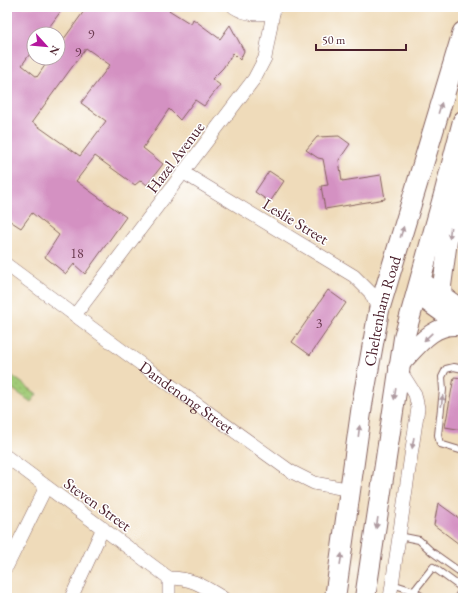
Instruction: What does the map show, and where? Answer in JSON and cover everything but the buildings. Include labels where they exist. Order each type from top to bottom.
[{"type":"main road","name":"Cheltenham Road","points":[[335,598],[362,405],[379,310],[390,269],[463,32]]},
{"type":"main road","name":"Cheltenham Road","points":[[365,598],[398,367],[404,338],[463,122]]},
{"type":"main road","points":[[443,296],[442,286],[463,122]]},
{"type":"main road","points":[[390,269],[418,287],[463,327]]},
{"type":"main road","points":[[418,287],[443,296],[463,310]]},
{"type":"main road","points":[[398,367],[437,329],[451,325],[463,327]]},
{"type":"main road","name":"Dandenong Street","points":[[351,490],[381,494]]},
{"type":"street","points":[[234,7],[240,11],[257,15],[273,10]]},
{"type":"street","name":"Hazel Avenue","points":[[75,315],[254,79],[265,58],[273,10]]},
{"type":"street","name":"Leslie Street","points":[[184,173],[354,276],[370,292],[379,310]]},
{"type":"street","name":"Dandenong Street","points":[[7,265],[127,354],[290,471],[314,483],[351,490]]},
{"type":"street","points":[[390,598],[418,404],[415,394],[398,367]]},
{"type":"street","name":"Steven Street","points":[[7,457],[169,578]]},
{"type":"street","points":[[7,566],[46,487]]},
{"type":"street","points":[[71,598],[103,528]]},
{"type":"street","points":[[169,598],[169,578],[184,578],[194,581],[224,598]]},
{"type":"lane","points":[[463,369],[454,367],[446,369],[442,377],[443,390],[438,435],[440,444],[463,451]]},
{"type":"lane","points":[[399,536],[419,540],[432,552],[463,574]]},
{"type":"lane","points":[[414,591],[433,567],[463,589],[457,598]]},
{"type":"lane","points":[[392,584],[414,591],[424,598]]},
{"type":"green space","points":[[7,372],[37,394],[31,402],[7,385]]}]
